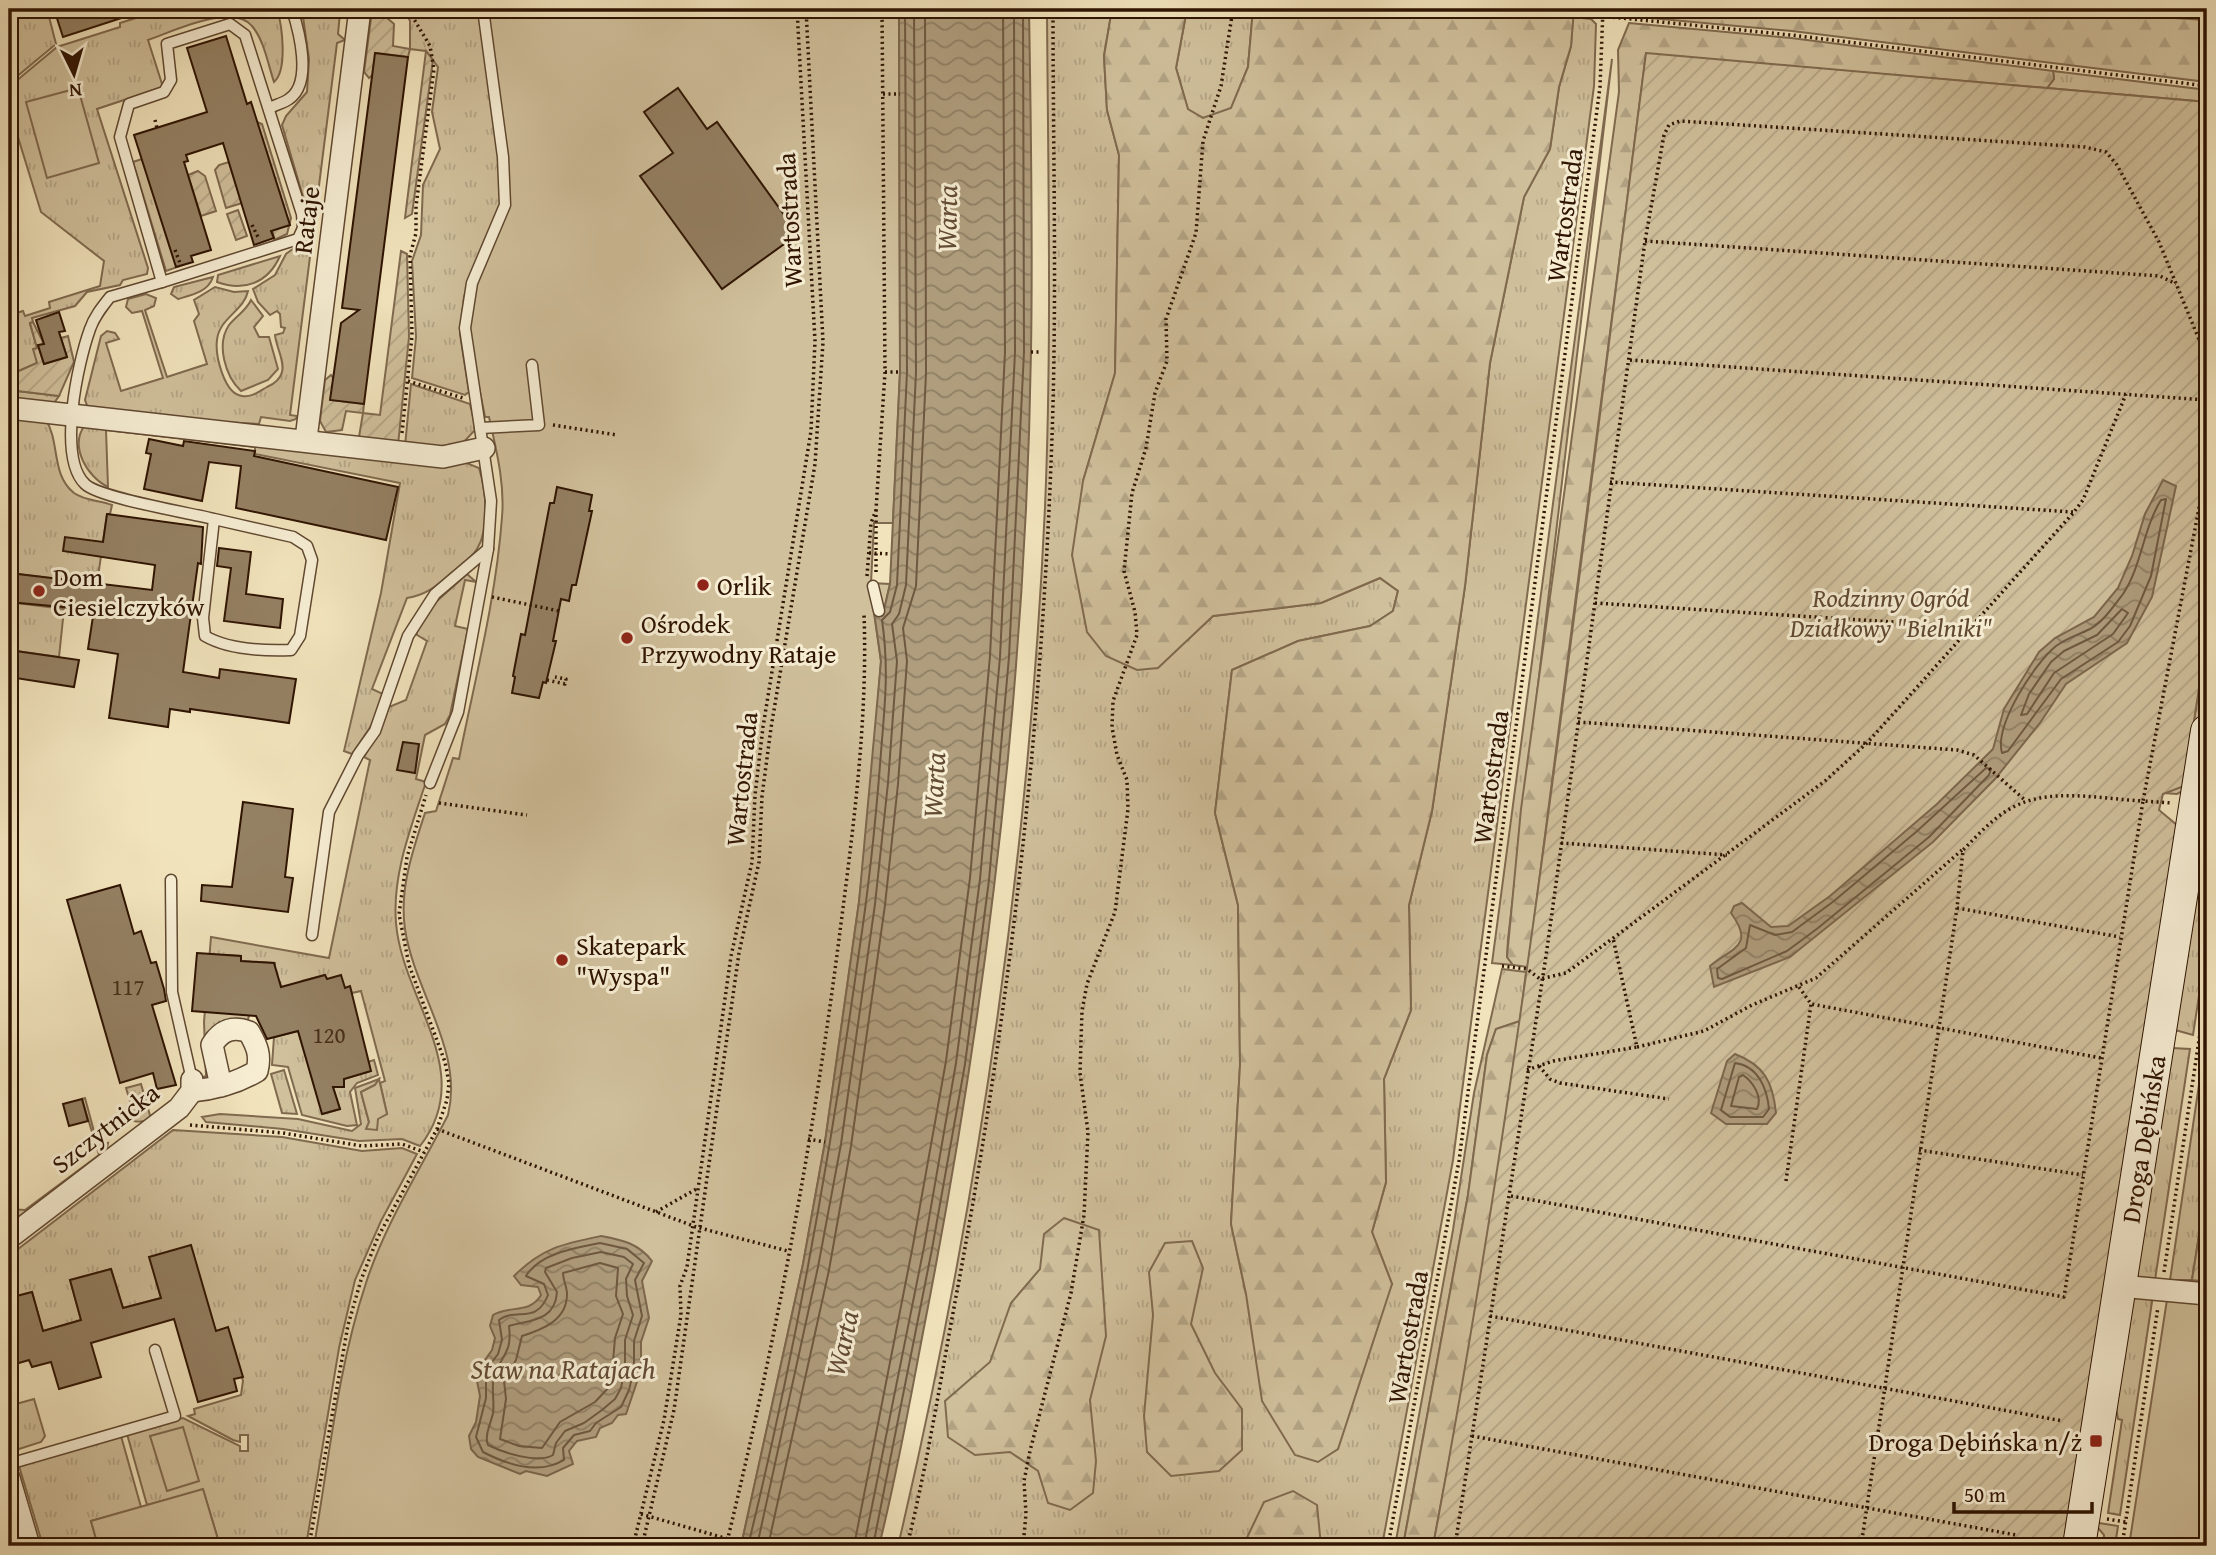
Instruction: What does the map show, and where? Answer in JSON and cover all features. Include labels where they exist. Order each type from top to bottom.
[{"type":"street","name":"Rataje","points":[[306,439],[360,9]]},
{"type":"street","points":[[9,408],[306,439],[443,457],[482,438]]},
{"type":"street","name":"Droga Dębińska","points":[[2080,1546],[2207,731]]},
{"type":"street","name":"Szczytnicka","points":[[9,1238],[179,1108],[202,1087]]},
{"type":"street","points":[[2120,1286],[2207,1294]]},
{"type":"street","points":[[9,1478],[29,1546]]},
{"type":"lane","points":[[269,108],[291,99],[300,87],[302,72],[292,9]]},
{"type":"lane","points":[[430,783],[458,712],[488,549],[491,501],[465,342],[466,312],[472,283],[505,205],[503,157],[483,9]]},
{"type":"lane","points":[[162,282],[120,137],[129,104],[164,92],[171,80],[167,44],[230,24],[245,35],[303,214],[303,228],[298,239],[162,282],[110,297],[90,329],[72,415],[72,444],[78,474],[86,486],[293,537],[307,546],[312,560],[300,636],[291,650],[272,651],[217,643],[205,636],[203,618],[214,519]]},
{"type":"lane","points":[[482,438],[539,425],[532,365]]},
{"type":"lane","points":[[312,935],[330,812],[358,755],[375,732],[408,636],[435,594],[488,549]]},
{"type":"lane","points":[[870,584],[879,611]]},
{"type":"lane","points":[[171,880],[172,992],[202,1087]]},
{"type":"lane","points":[[9,1464],[175,1416],[155,1350]]},
{"type":"path","points":[[400,453],[412,336],[410,256],[416,233],[416,206],[434,69],[430,46],[408,9]]},
{"type":"path","name":"Wartostrada","points":[[634,1546],[668,1401],[681,1315],[680,1286],[687,1267],[731,956],[751,862],[757,773],[811,431],[815,341],[797,9]]},
{"type":"path","name":"Wartostrada","points":[[642,1546],[674,1410],[739,953],[759,862],[764,773],[819,430],[823,330],[806,9]]},
{"type":"path","points":[[870,584],[877,553],[876,510],[885,372],[882,9]]},
{"type":"path","points":[[906,1546],[973,1206],[1015,925],[1040,660],[1052,449],[1055,281],[1053,9]]},
{"type":"path","points":[[1023,1546],[1026,1514],[1024,1482],[1071,1293],[1084,1215],[1088,1132],[1080,1073],[1082,1011],[1087,984],[1115,912],[1128,809],[1127,779],[1116,755],[1112,727],[1114,701],[1137,635],[1135,612],[1124,570],[1132,493],[1146,448],[1155,393],[1167,361],[1166,319],[1196,233],[1203,141],[1220,86],[1233,9]]},
{"type":"path","points":[[1531,9],[1791,35],[2207,86]]},
{"type":"path","name":"Wartostrada","points":[[1388,1546],[1459,1161],[1600,87],[1603,9]]},
{"type":"path","points":[[2076,9],[2207,18]]},
{"type":"path","points":[[883,94],[900,94]]},
{"type":"path","points":[[155,120],[157,128]]},
{"type":"path","points":[[1455,1546],[1511,1196],[1645,241],[1664,135],[1669,125],[1680,121],[2085,147],[2106,152],[2117,165],[2178,285],[2207,359]]},
{"type":"path","points":[[252,225],[257,238]]},
{"type":"path","points":[[1645,241],[2160,276],[2178,285]]},
{"type":"path","points":[[174,250],[179,264]]},
{"type":"path","points":[[1031,352],[1041,352]]},
{"type":"path","points":[[1630,360],[2207,400]]},
{"type":"path","points":[[885,372],[900,372]]},
{"type":"path","points":[[408,381],[458,396]]},
{"type":"path","points":[[1540,979],[1566,973],[1825,781],[1867,743],[2074,512],[2088,488],[2126,394]]},
{"type":"path","points":[[552,425],[617,435]]},
{"type":"path","points":[[1511,1196],[2064,1297],[2143,801],[2207,466]]},
{"type":"path","points":[[1610,482],[2074,512]]},
{"type":"path","points":[[870,584],[871,523],[876,510]]},
{"type":"path","points":[[869,553],[891,554]]},
{"type":"path","points":[[490,597],[559,611]]},
{"type":"path","points":[[1595,603],[1972,627]]},
{"type":"path","points":[[726,1546],[789,1251],[829,1018],[864,708],[864,611]]},
{"type":"path","points":[[547,680],[565,684],[566,679],[555,677]]},
{"type":"path","points":[[1578,722],[1957,750],[1974,755],[2009,789],[2027,801]]},
{"type":"path","points":[[309,1546],[351,1314],[378,1237],[437,1129],[447,1100],[449,1083],[445,1062],[409,965],[399,914],[407,857],[430,783]]},
{"type":"path","points":[[1527,1070],[1704,1031],[1752,1005],[1799,987],[1815,978],[2008,810],[2027,801],[2044,797],[2196,806]]},
{"type":"path","points":[[439,803],[527,815]]},
{"type":"path","points":[[1562,843],[1727,855]]},
{"type":"path","points":[[1861,1546],[1957,908],[1963,850]]},
{"type":"path","points":[[1957,908],[2120,937]]},
{"type":"path","points":[[1613,938],[1637,1047]]},
{"type":"path","points":[[1502,966],[1527,969],[1540,979]]},
{"type":"path","points":[[1799,987],[1811,1003],[2101,1058]]},
{"type":"path","points":[[2205,1044],[2199,1043],[2207,987]]},
{"type":"path","points":[[1786,1181],[1811,1003]]},
{"type":"path","points":[[1539,1066],[1550,1079],[1560,1083],[1670,1099]]},
{"type":"path","points":[[160,1122],[283,1133],[362,1146],[402,1144],[424,1152]]},
{"type":"path","points":[[437,1129],[692,1226],[789,1251]]},
{"type":"path","points":[[808,1139],[825,1142]]},
{"type":"path","points":[[1919,1150],[2083,1175]]},
{"type":"path","points":[[656,1212],[698,1188]]},
{"type":"path","points":[[1490,1316],[2063,1421]]},
{"type":"path","points":[[1472,1436],[2016,1535]]},
{"type":"path","points":[[641,1514],[728,1539]]},
{"type":"path","points":[[607,1546],[634,1546]]},
{"type":"green space","points":[[9,9],[47,9],[56,44],[9,83]]},
{"type":"green space","points":[[155,9],[277,9],[283,47],[278,76],[274,82],[260,38],[243,19],[231,17],[202,21],[148,40],[163,87],[97,109],[148,268],[147,274],[123,280],[120,285],[87,292],[75,306],[32,318],[33,322],[30,324],[37,348],[37,363],[12,374],[9,315],[23,311],[25,316],[50,308],[49,302],[100,286],[104,261],[41,212],[9,108],[9,87],[57,47],[120,27],[120,23],[155,12]]},
{"type":"green space","points":[[353,9],[354,15],[340,13],[338,34],[345,40],[337,43],[290,415],[297,416],[296,419],[290,421],[261,417],[259,424],[201,421],[88,408],[85,400],[101,336],[107,331],[115,333],[119,339],[106,343],[121,391],[163,378],[142,311],[132,313],[126,307],[128,299],[146,294],[156,298],[154,306],[145,310],[167,377],[207,364],[194,321],[199,314],[194,300],[215,287],[234,292],[248,291],[242,304],[222,326],[217,340],[219,364],[230,389],[236,394],[249,396],[272,385],[280,377],[282,363],[275,335],[283,333],[285,328],[281,327],[280,314],[277,311],[270,315],[258,302],[253,289],[275,275],[286,254],[304,241],[308,228],[306,207],[282,125],[286,116],[307,92],[309,59],[302,10]]},
{"type":"green space","points":[[404,9],[478,9],[499,159],[500,205],[464,297],[460,334],[469,392],[465,395],[412,378],[416,337],[412,261],[421,235],[423,185],[440,149],[432,112],[438,67],[426,51],[410,49],[410,21]]},
{"type":"green space","points":[[488,9],[899,9],[900,372],[893,523],[874,523],[871,583],[890,584],[884,610],[874,612],[881,661],[872,781],[859,902],[825,1142],[803,1264],[741,1546],[314,1546],[341,1380],[356,1315],[383,1240],[448,1115],[451,1091],[444,1044],[410,952],[405,929],[404,899],[408,870],[425,813],[436,811],[453,758],[459,759],[490,609],[502,517],[497,454],[489,417],[485,417],[468,333],[477,283],[506,213]]},
{"type":"green space","points":[[1047,9],[1112,9],[1104,56],[1107,110],[1119,155],[1115,374],[1083,481],[1157,668],[1213,616],[1321,603],[1380,578],[1398,591],[1393,611],[1370,626],[1298,641],[1232,670],[1215,813],[1238,905],[1240,1065],[1231,1224],[1246,1294],[1392,1284],[1372,1232],[1386,1182],[1384,1079],[1411,1010],[1409,905],[1432,811],[1465,586],[1490,363],[1524,197],[1550,149],[1559,87],[1571,46],[1573,17],[1591,19],[1596,24],[1594,86],[1453,1160],[1382,1546],[898,1546],[927,1418],[975,1160],[996,1030],[1027,769],[1047,445]]},
{"type":"green space","points":[[1112,9],[1187,9],[1176,68],[1188,109],[1203,118],[1231,108],[1248,67],[1253,9],[1574,9],[1571,46],[1559,87],[1550,149],[1524,197],[1490,363],[1465,586],[1432,811],[1409,905],[1411,1010],[1384,1079],[1386,1182],[1372,1232],[1392,1284],[1338,1449],[1318,1462],[1295,1455],[1262,1401],[1246,1294],[1231,1224],[1240,1065],[1238,905],[1215,813],[1232,670],[1298,641],[1370,626],[1393,611],[1398,591],[1380,578],[1321,603],[1213,616],[1158,668],[1137,670],[1106,656],[1087,632],[1072,555],[1083,481],[1115,373],[1119,155],[1107,110],[1104,56]]},
{"type":"green space","points":[[1187,9],[1253,9],[1248,67],[1231,109],[1203,118],[1188,110],[1176,68]]},
{"type":"green space","points":[[1610,9],[2022,9],[2207,20],[2207,82],[1792,31],[1618,15]]},
{"type":"green space","points":[[379,11],[394,24],[393,46],[410,49],[408,57],[375,53],[375,73],[369,78],[364,72],[371,18]]},
{"type":"green space","points":[[1629,23],[1791,38],[2053,71],[2054,79],[2047,88],[1646,54],[1528,967],[1513,965],[1507,957],[1521,809],[1619,92],[1618,50]]},
{"type":"green space","points":[[426,51],[433,60],[412,214],[405,218]]},
{"type":"green space","name":"Rodzinny Ogród Działkowy \"Bielniki\"","points":[[1646,53],[2207,102],[2207,636],[2184,786],[2163,794],[2159,810],[2178,826],[2066,1546],[1433,1546],[1466,1360],[1524,988],[1575,614]]},
{"type":"green space","points":[[1612,59],[1508,939],[1507,957],[1513,965],[1492,963]]},
{"type":"green space","points":[[2053,71],[2207,90],[2207,102],[2047,88],[2054,79]]},
{"type":"green space","points":[[78,88],[99,163],[47,178],[26,102]]},
{"type":"green space","points":[[257,122],[262,124],[291,218],[287,234],[274,240]]},
{"type":"green space","points":[[142,159],[183,265],[166,271],[133,162]]},
{"type":"green space","points":[[229,162],[242,203],[226,208],[215,170],[219,165]]},
{"type":"green space","points":[[198,171],[205,176],[216,211],[201,216],[188,175]]},
{"type":"green space","points":[[238,210],[247,236],[236,240],[227,214]]},
{"type":"green space","points":[[401,251],[407,254],[409,337],[398,445],[359,437],[363,413],[380,415]]},
{"type":"green space","points":[[280,256],[269,273],[254,283],[237,286],[217,282],[218,275]]},
{"type":"green space","points":[[213,277],[207,286],[194,294],[178,299],[171,294],[174,287]]},
{"type":"green space","points":[[251,300],[263,316],[254,327],[259,337],[269,337],[278,369],[268,380],[241,391],[227,369],[223,341],[229,325]]},
{"type":"green space","points":[[33,322],[44,344],[38,346],[44,364],[67,357],[61,338],[68,336],[74,362],[59,396],[9,390],[9,363],[12,374],[37,363],[33,349],[37,348],[30,323]]},
{"type":"green space","points":[[331,375],[336,381],[331,400],[364,404],[363,413],[346,411],[342,430],[326,432],[320,421],[325,380]]},
{"type":"green space","points":[[411,384],[470,404],[476,429],[459,447],[405,446]]},
{"type":"green space","points":[[9,390],[59,396],[54,403],[9,404]]},
{"type":"green space","points":[[9,416],[46,420],[59,468],[67,486],[78,496],[112,505],[110,514],[107,514],[97,584],[9,573]]},
{"type":"green space","points":[[85,425],[464,462],[479,468],[486,509],[481,540],[471,556],[439,583],[425,593],[407,598],[372,689],[385,695],[375,720],[352,754],[344,751],[381,593],[400,483],[255,454],[255,447],[106,430],[108,487],[93,476],[83,460],[79,442]]},
{"type":"green space","points":[[467,574],[476,582],[465,580],[455,626],[468,629],[450,715],[445,724],[425,735],[416,779],[426,782],[404,851],[397,887],[396,923],[401,952],[432,1036],[439,1063],[442,1091],[436,1118],[420,1146],[402,1139],[359,1141],[283,1129],[206,1122],[202,1117],[220,1114],[298,1119],[352,1131],[361,1124],[355,1088],[379,1079],[375,1085],[361,1092],[369,1122],[387,1114],[380,1083],[385,1081],[361,991],[352,993],[350,987],[345,988],[327,979],[325,975],[302,981],[284,997],[280,982],[274,984],[275,963],[241,961],[241,956],[225,955],[222,988],[250,1013],[246,1025],[224,1026],[213,1074],[204,1084],[200,1078],[206,1076],[204,1022],[211,937],[329,958],[370,760],[364,757],[380,730],[389,707],[406,700],[427,641],[417,635],[416,628],[437,601]]},
{"type":"green space","points":[[9,602],[64,609],[59,657],[9,650]]},
{"type":"green space","points":[[2207,636],[2207,675],[2190,787],[2177,794],[2163,793],[2184,786]]},
{"type":"green space","points":[[2207,786],[2207,943],[2193,1035],[2175,1030]]},
{"type":"green space","points":[[1502,969],[1526,972],[1520,1021],[1496,1029],[1487,1055],[1468,1195],[1403,1546],[1395,1546],[1453,1230],[1474,1093]]},
{"type":"green space","points":[[1520,1021],[1475,1323],[1433,1546],[1403,1546],[1468,1195],[1487,1055],[1496,1029]]},
{"type":"green space","points":[[298,1031],[323,1114],[340,1109],[333,1087],[344,1087],[344,1079],[370,1071],[368,1062],[374,1060],[378,1075],[357,1083],[350,1092],[357,1125],[347,1126],[302,1115],[288,1067],[272,1065],[274,1037]]},
{"type":"green space","points":[[2172,1048],[2190,1049],[2155,1280],[2135,1279]]},
{"type":"green space","points":[[2204,1051],[2207,1052],[2207,1184],[2192,1280],[2170,1280]]},
{"type":"green space","points":[[284,1070],[297,1114],[282,1113],[271,1074]]},
{"type":"green space","points":[[379,1079],[387,1114],[378,1119],[377,1130],[366,1129],[369,1122],[361,1092],[375,1085]]},
{"type":"green space","points":[[141,1084],[151,1119],[138,1122],[130,1120],[121,1111],[132,1108],[126,1088]]},
{"type":"green space","points":[[85,1098],[98,1146],[108,1143],[107,1149],[9,1228],[9,1209],[25,1210],[99,1155],[82,1099]]},
{"type":"green space","points":[[173,1130],[282,1137],[362,1151],[402,1148],[417,1154],[381,1221],[355,1280],[339,1348],[306,1546],[220,1546],[203,1490],[147,1505],[127,1434],[183,1418],[240,1446],[240,1451],[248,1451],[248,1435],[240,1435],[240,1442],[233,1440],[188,1416],[195,1414],[194,1409],[241,1395],[243,1381],[228,1328],[216,1331],[150,1257],[161,1298],[123,1308],[111,1269],[70,1280],[81,1320],[43,1331],[32,1292],[9,1298],[9,1256]]},
{"type":"green space","points":[[2207,1184],[2207,1282],[2192,1280]]},
{"type":"green space","points":[[1064,1218],[1099,1230],[1106,1336],[1090,1400],[1096,1461],[1093,1493],[1070,1510],[1048,1503],[1038,1471],[1010,1452],[975,1455],[948,1437],[945,1401],[990,1362],[1011,1303],[1040,1269],[1044,1234]]},
{"type":"green space","points":[[1192,1241],[1203,1268],[1191,1324],[1215,1373],[1242,1409],[1242,1450],[1219,1471],[1171,1476],[1147,1452],[1144,1416],[1153,1315],[1149,1272],[1165,1243]]},
{"type":"green space","points":[[2170,1280],[2207,1282],[2207,1546],[2129,1546]]},
{"type":"green space","points":[[2153,1295],[2120,1515],[2108,1513],[2122,1420],[2118,1419],[2113,1389],[2130,1297]]},
{"type":"green space","points":[[9,1380],[16,1404],[34,1399],[45,1436],[41,1442],[16,1450],[9,1427]]},
{"type":"green space","points":[[183,1427],[199,1481],[167,1491],[150,1436]]},
{"type":"green space","points":[[121,1436],[141,1507],[91,1521],[98,1546],[43,1546],[19,1466]]},
{"type":"green space","points":[[203,1489],[220,1546],[98,1546],[91,1521]]},
{"type":"green space","points":[[1293,1491],[1317,1505],[1321,1546],[1243,1546],[1264,1502]]},
{"type":"green space","points":[[2093,1522],[2118,1526],[2115,1546],[2103,1546],[2104,1535]]},
{"type":"water","name":"Warta","points":[[899,9],[1029,9],[1032,266],[1028,473],[1012,716],[1000,837],[968,1078],[948,1198],[904,1432],[879,1546],[741,1546],[803,1264],[825,1142],[859,902],[881,661],[874,612],[884,610],[890,584],[900,372]]},
{"type":"water","points":[[2163,480],[2176,486],[2152,597],[2127,643],[2066,684],[2040,723],[1995,779],[1933,842],[1790,957],[1714,987],[1710,966],[1733,950],[1741,939],[1738,924],[1731,913],[1734,906],[1742,903],[1771,927],[1788,926],[1830,896],[1937,804],[1993,749],[2004,709],[2039,652],[2055,638],[2094,617],[2118,588],[2132,556],[2145,514]]},
{"type":"water","points":[[1735,1054],[1760,1069],[1769,1084],[1776,1113],[1767,1124],[1726,1124],[1711,1113],[1727,1061]]},
{"type":"water","name":"Staw na Ratajach","points":[[601,1236],[635,1246],[652,1261],[642,1281],[649,1318],[641,1342],[641,1370],[626,1414],[618,1415],[612,1423],[600,1428],[596,1437],[577,1441],[569,1451],[573,1464],[547,1476],[526,1471],[520,1474],[478,1457],[471,1449],[469,1436],[476,1422],[480,1396],[477,1381],[480,1367],[492,1350],[495,1338],[490,1326],[493,1315],[531,1305],[541,1295],[538,1287],[521,1285],[514,1276],[534,1259],[553,1248]]},
{"type":"building","points":[[54,9],[140,9],[140,12],[63,37]]},
{"type":"building","points":[[226,36],[247,104],[251,102],[290,225],[271,231],[274,238],[254,245],[223,143],[186,155],[188,161],[184,162],[211,250],[191,256],[193,262],[176,267],[134,135],[207,112],[187,48]]},
{"type":"building","points":[[375,53],[408,57],[364,404],[330,400],[341,323],[359,310],[342,308]]},
{"type":"building","points":[[678,88],[707,129],[717,122],[798,234],[722,289],[640,176],[673,153],[644,112]]},
{"type":"building","points":[[59,312],[65,331],[59,332],[67,357],[44,364],[38,345],[44,344],[36,320]]},
{"type":"building","points":[[149,439],[183,446],[184,441],[255,451],[254,456],[398,487],[386,540],[236,508],[241,466],[209,462],[202,501],[144,489],[151,454],[146,453]]},
{"type":"building","points":[[557,487],[592,495],[589,511],[592,511],[576,585],[572,585],[569,601],[561,599],[553,641],[556,641],[546,683],[543,682],[539,698],[512,693],[513,676],[521,634],[525,635],[550,503],[554,503]]},
{"type":"building","points":[[107,514],[203,527],[201,564],[198,563],[183,672],[219,678],[220,669],[296,679],[289,723],[190,709],[190,712],[170,709],[168,727],[109,718],[118,654],[88,649],[94,610],[9,602],[9,573],[152,590],[155,565],[63,551],[65,537],[103,542]]},
{"type":"building","points":[[219,548],[251,552],[246,594],[283,599],[280,628],[224,621],[231,568],[217,566]]},
{"type":"building","points":[[9,650],[79,660],[74,687],[9,677]]},
{"type":"building","points":[[403,742],[419,744],[415,773],[397,770]]},
{"type":"building","points":[[243,802],[293,809],[285,877],[293,878],[288,912],[201,901],[202,885],[232,887]]},
{"type":"building","points":[[120,885],[134,934],[141,931],[151,963],[156,962],[164,989],[166,1001],[152,1005],[176,1085],[157,1089],[153,1073],[120,1083],[67,900]]},
{"type":"building","points":[[197,953],[241,956],[241,961],[274,963],[281,987],[325,975],[327,979],[341,975],[345,988],[350,986],[371,1071],[344,1079],[344,1087],[333,1087],[340,1109],[322,1114],[298,1031],[267,1039],[256,1016],[192,1011]]},
{"type":"building","points":[[82,1099],[88,1121],[69,1126],[63,1104]]},
{"type":"building","points":[[191,1245],[216,1331],[228,1327],[243,1377],[234,1379],[237,1391],[198,1402],[174,1319],[91,1343],[101,1377],[59,1389],[51,1362],[32,1367],[29,1360],[9,1366],[9,1298],[32,1292],[43,1331],[81,1320],[70,1280],[111,1269],[123,1308],[161,1298],[149,1257]]},
{"type":"place","name":"Orlik","points":[[703,585]]},
{"type":"place","name":"Dom Ciesielczyków","points":[[39,591]]},
{"type":"place","name":"Ośrodek Przywodny Rataje","points":[[627,638]]},
{"type":"place","name":"Skatepark \"Wyspa\"","points":[[562,960]]},
{"type":"place","name":"Droga Dębińska n/ż","points":[[2096,1441]]}]
